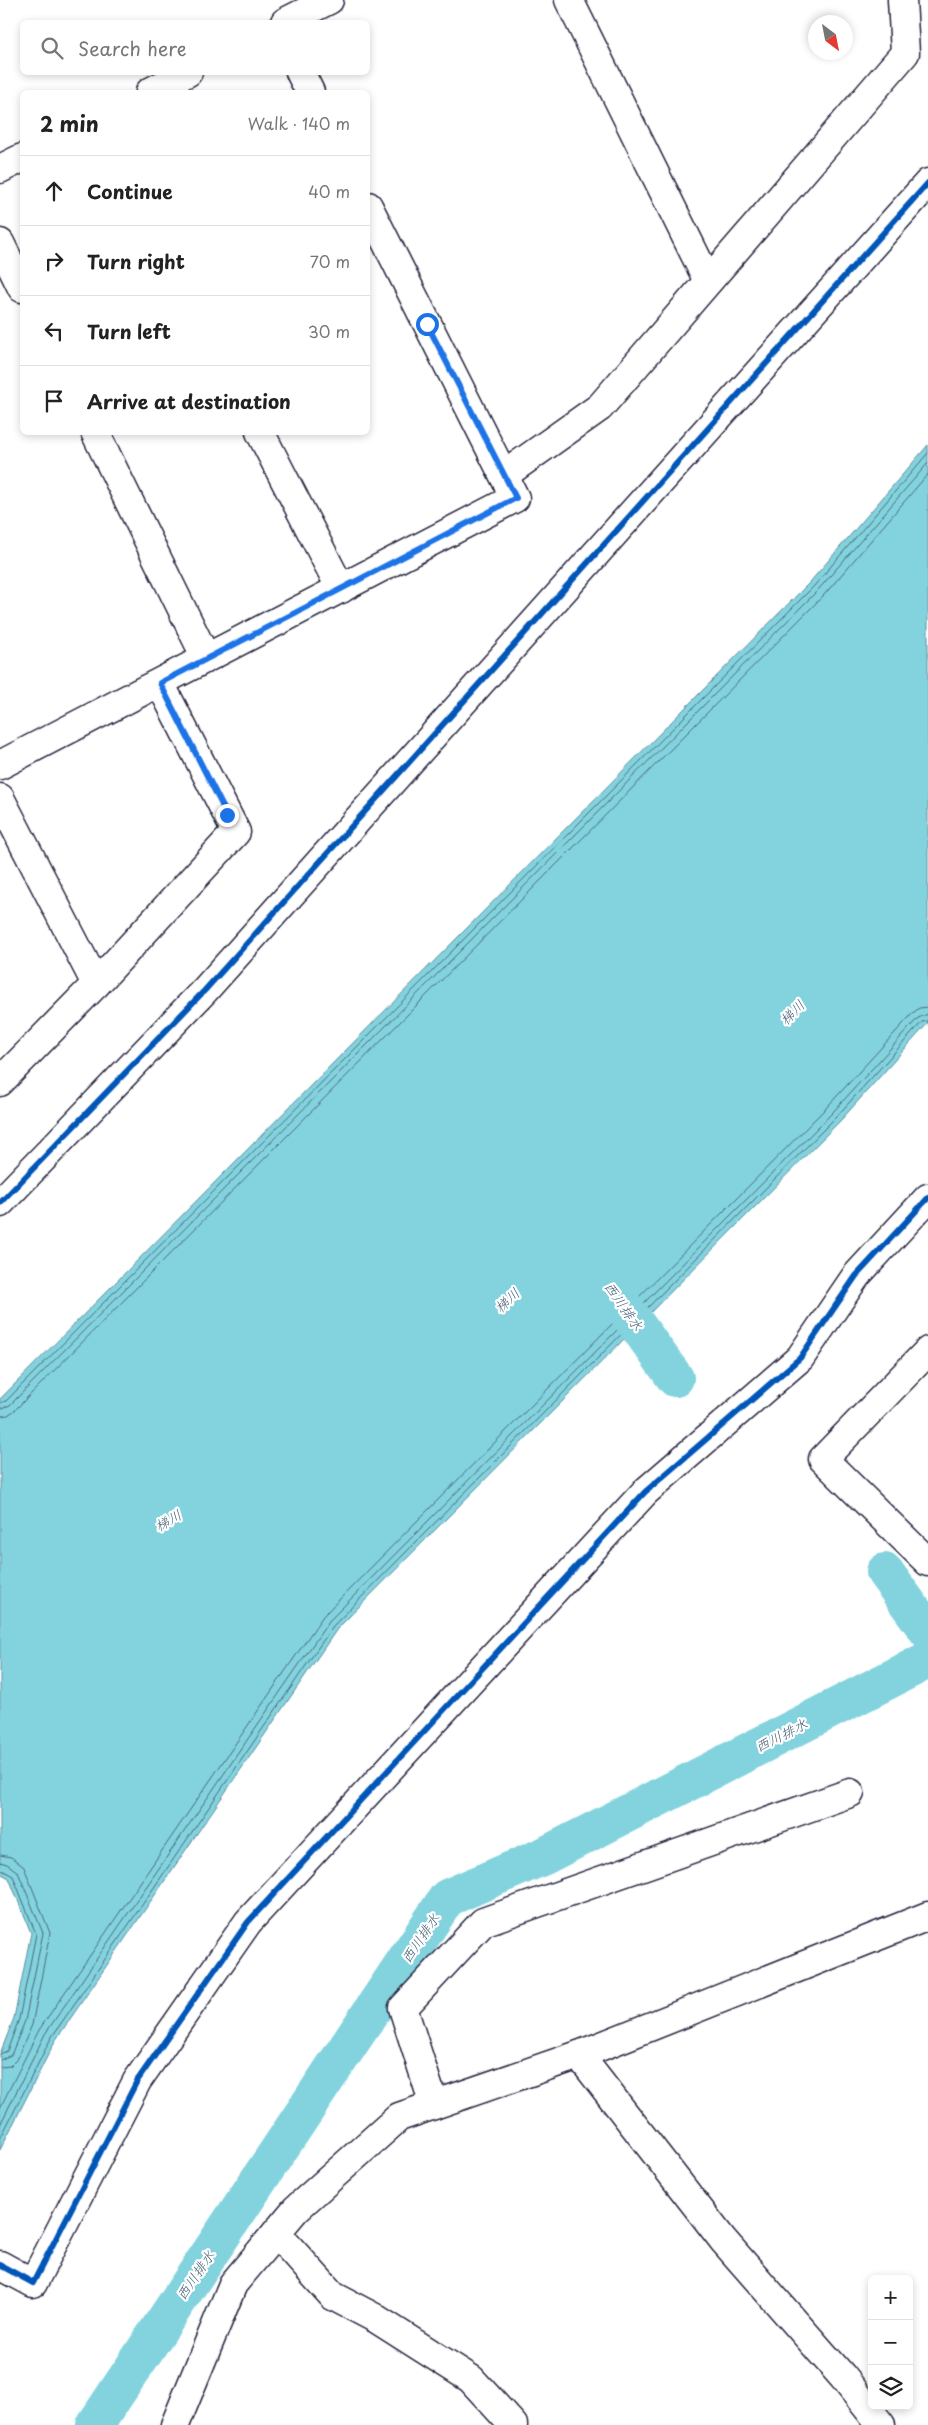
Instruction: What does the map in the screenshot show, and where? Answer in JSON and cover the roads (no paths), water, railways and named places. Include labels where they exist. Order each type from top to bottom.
[{"type":"street","points":[[289,20],[329,0]]},
{"type":"street","points":[[569,0],[708,281]]},
{"type":"street","points":[[504,475],[600,406],[905,53],[897,5]]},
{"type":"street","points":[[154,90],[182,75]]},
{"type":"street","points":[[302,75],[309,90]]},
{"type":"street","points":[[0,169],[20,159]]},
{"type":"street","points":[[0,1203],[205,990],[928,183]]},
{"type":"street","points":[[0,766],[516,498],[370,210]]},
{"type":"street","points":[[0,243],[20,284]]},
{"type":"street","points":[[96,435],[206,658]]},
{"type":"street","points":[[262,435],[340,589]]},
{"type":"street","points":[[0,1082],[96,984],[236,832],[160,683]]},
{"type":"street","points":[[0,798],[96,984]]},
{"type":"street","points":[[0,2265],[33,2283],[138,2081],[248,1922],[645,1492],[800,1358],[856,1276],[928,1198]]},
{"type":"street","points":[[924,1552],[823,1459],[928,1351]]},
{"type":"street","points":[[434,2105],[403,2008],[483,1922],[850,1794]]},
{"type":"street","points":[[174,2425],[233,2284],[296,2209],[399,2117],[578,2055],[928,1916]]},
{"type":"street","points":[[578,2055],[723,2240],[843,2377],[881,2425]]},
{"type":"street","points":[[276,2233],[333,2296],[375,2318],[471,2380],[513,2425]]},
{"type":"water","name":"梯川","points":[[928,445],[928,1023],[841,1120],[337,1629],[55,2041],[0,2150],[0,2054],[14,2018],[31,1933],[9,1878],[0,1873],[0,1399],[810,582]]},
{"type":"waterway","name":"西川排水","points":[[608,1285],[675,1378]]},
{"type":"waterway","name":"西川排水","points":[[885,1572],[928,1631]]},
{"type":"waterway","name":"西川排水","points":[[95,2425],[447,1898],[544,1856],[928,1660]]}]
